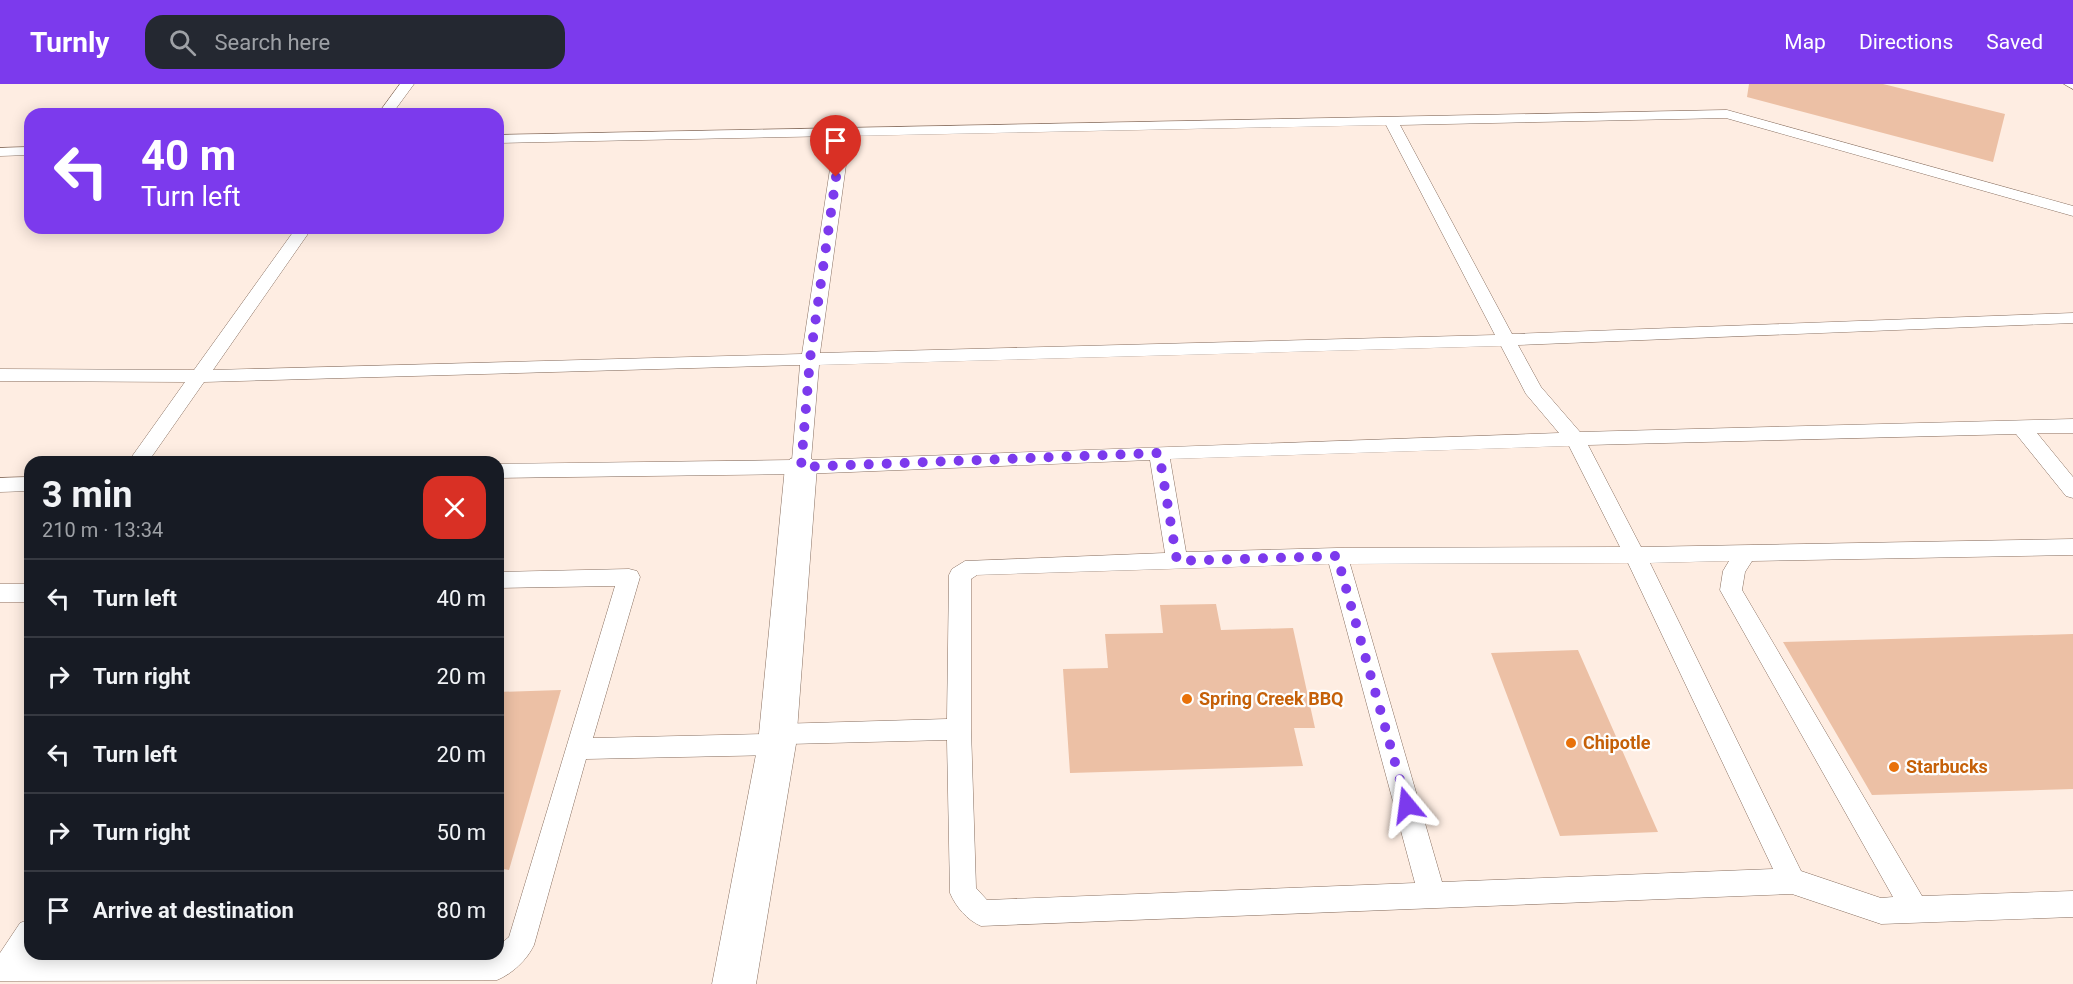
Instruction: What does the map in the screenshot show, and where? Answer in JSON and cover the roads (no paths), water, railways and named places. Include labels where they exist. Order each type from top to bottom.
[{"type":"street","points":[[734,984],[777,739],[801,467]]},
{"type":"lane","points":[[389,108],[407,84]]},
{"type":"lane","points":[[504,139],[1727,114],[2069,212]]},
{"type":"lane","points":[[1390,120],[1533,390],[1575,440],[1635,555],[1792,881]]},
{"type":"lane","points":[[801,467],[810,359],[843,132]]},
{"type":"lane","points":[[0,152],[24,151]]},
{"type":"lane","points":[[142,456],[300,234]]},
{"type":"lane","points":[[0,375],[198,376],[1507,340],[2073,318]]},
{"type":"lane","points":[[504,471],[801,467],[1159,453],[2073,426]]},
{"type":"lane","points":[[2022,428],[2073,491]]},
{"type":"lane","points":[[1159,453],[1177,561]]},
{"type":"lane","points":[[0,485],[24,484]]},
{"type":"lane","points":[[2073,547],[1635,555],[1337,556],[973,567],[960,575],[959,729],[963,893],[981,913],[1792,881],[1881,911],[2073,904]]},
{"type":"lane","points":[[1746,553],[1734,571],[1731,590],[1915,910]]},
{"type":"lane","points":[[1337,556],[1432,895]]},
{"type":"lane","points":[[504,580],[629,577],[520,945],[504,960]]},
{"type":"lane","points":[[0,593],[24,593]]},
{"type":"lane","points":[[577,749],[959,729]]},
{"type":"lane","points":[[4,967],[24,941]]},
{"type":"lane","points":[[4,967],[497,966],[504,960]]},
{"type":"place","name":"Spring Creek BBQ","points":[[1187,699]]},
{"type":"place","name":"Chipotle","points":[[1571,743]]},
{"type":"place","name":"Starbucks","points":[[1894,767]]}]
